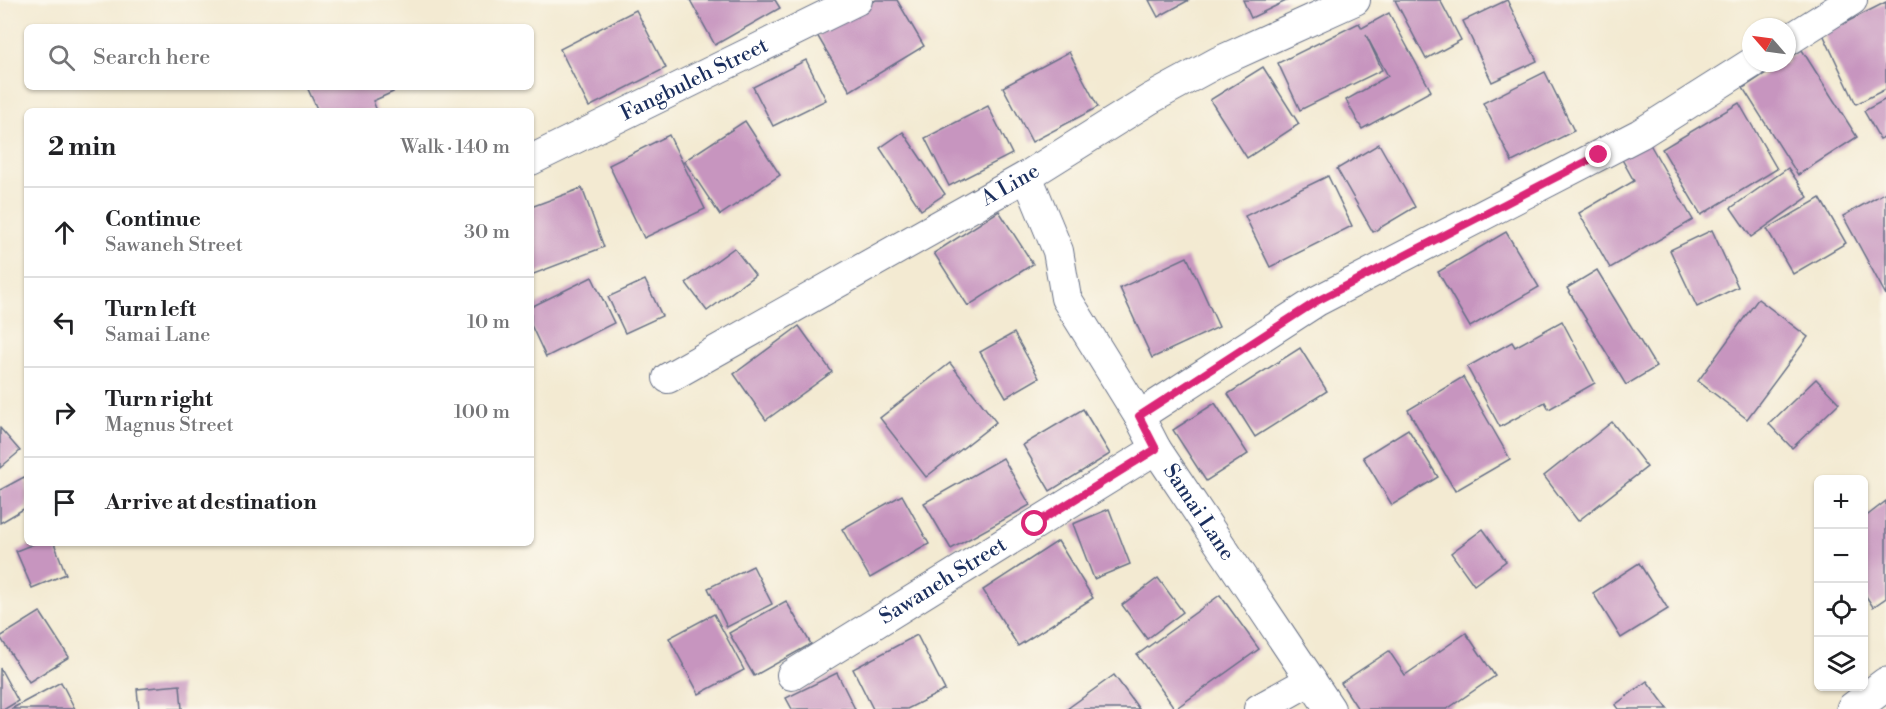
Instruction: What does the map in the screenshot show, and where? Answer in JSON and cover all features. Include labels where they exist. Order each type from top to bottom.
[{"type":"street","name":"Fangbuleh Street","points":[[534,159],[857,0]]},
{"type":"street","name":"A Line","points":[[668,378],[1027,176],[1150,99],[1218,62],[1355,0]]},
{"type":"street","points":[[1796,35],[1852,0]]},
{"type":"street","points":[[1139,416],[1317,301],[1640,134],[1742,69]]},
{"type":"street","name":"Samai Lane","points":[[1027,176],[1058,251],[1066,298],[1139,416],[1156,449],[1330,709]]},
{"type":"street","name":"Sawaneh Street","points":[[792,675],[1156,449]]},
{"type":"street","points":[[1259,709],[1311,680]]},
{"type":"street","points":[[1853,709],[1886,684]]},
{"type":"building","points":[[690,0],[775,0],[780,8],[715,45]]},
{"type":"building","points":[[876,0],[897,0],[924,46],[850,91],[817,35]]},
{"type":"building","points":[[1149,0],[1189,0],[1158,17]]},
{"type":"building","points":[[1243,0],[1288,0],[1251,18]]},
{"type":"building","points":[[1395,0],[1440,0],[1461,40],[1426,59]]},
{"type":"building","points":[[1507,0],[1537,61],[1492,82],[1463,21]]},
{"type":"building","points":[[1886,2],[1886,89],[1856,104],[1823,34]]},
{"type":"building","points":[[636,10],[666,68],[589,107],[560,49]]},
{"type":"building","points":[[1389,13],[1431,91],[1362,129],[1346,100],[1388,76],[1366,35],[1382,70],[1300,110],[1278,63],[1359,23],[1362,28]]},
{"type":"building","points":[[1802,50],[1857,137],[1798,175],[1743,88],[1767,72],[1796,72],[1796,54]]},
{"type":"building","points":[[1069,52],[1098,107],[1032,142],[1003,87]]},
{"type":"building","points":[[806,60],[826,100],[773,126],[753,87]]},
{"type":"building","points":[[1263,67],[1299,124],[1247,158],[1210,100]]},
{"type":"building","points":[[1545,72],[1574,131],[1512,162],[1483,103]]},
{"type":"building","points":[[308,90],[392,90],[393,92],[373,101],[376,108],[317,108]]},
{"type":"building","points":[[1886,99],[1886,136],[1880,139],[1864,111]]},
{"type":"building","points":[[1739,103],[1777,169],[1701,215],[1662,149]]},
{"type":"building","points":[[988,106],[1012,154],[949,186],[925,138]]},
{"type":"building","points":[[745,121],[780,175],[720,215],[684,161]]},
{"type":"building","points":[[903,132],[945,194],[921,210],[880,148]]},
{"type":"building","points":[[669,135],[705,209],[644,238],[609,165]]},
{"type":"building","points":[[1647,139],[1693,220],[1610,268],[1579,213],[1634,181],[1619,154]]},
{"type":"building","points":[[1379,144],[1415,207],[1373,232],[1337,169]]},
{"type":"building","points":[[1788,168],[1808,197],[1751,237],[1731,208]]},
{"type":"building","points":[[1328,176],[1352,226],[1270,267],[1245,216]]},
{"type":"building","points":[[582,188],[604,247],[534,274],[534,206]]},
{"type":"building","points":[[1886,192],[1886,295],[1843,216]]},
{"type":"building","points":[[1820,198],[1846,243],[1793,274],[1767,229]]},
{"type":"building","points":[[999,211],[1033,264],[968,306],[934,253]]},
{"type":"building","points":[[1712,230],[1738,287],[1697,307],[1670,250]]},
{"type":"building","points":[[1506,232],[1539,287],[1470,327],[1438,272]]},
{"type":"building","points":[[734,248],[755,275],[707,311],[686,283]]},
{"type":"building","points":[[1187,257],[1219,327],[1152,358],[1120,288]]},
{"type":"building","points":[[1597,270],[1656,367],[1626,385],[1567,288]]},
{"type":"building","points":[[592,277],[614,323],[546,357],[534,331],[534,306]]},
{"type":"building","points":[[645,280],[662,316],[625,333],[608,297]]},
{"type":"building","points":[[1758,299],[1808,337],[1747,419],[1698,381]]},
{"type":"building","points":[[1562,321],[1595,383],[1549,409],[1545,402],[1500,427],[1467,367],[1512,342],[1515,347]]},
{"type":"building","points":[[799,326],[832,372],[766,420],[734,374]]},
{"type":"building","points":[[1014,333],[1039,378],[1006,397],[980,352]]},
{"type":"building","points":[[1300,348],[1327,391],[1255,437],[1228,394]]},
{"type":"building","points":[[950,363],[996,422],[926,477],[880,418]]},
{"type":"building","points":[[1463,377],[1510,459],[1455,491],[1408,410]]},
{"type":"building","points":[[1816,379],[1839,403],[1792,448],[1769,424]]},
{"type":"building","points":[[1215,403],[1248,454],[1206,481],[1173,430]]},
{"type":"building","points":[[1083,409],[1110,454],[1050,491],[1023,445]]},
{"type":"building","points":[[1612,422],[1647,467],[1578,521],[1544,476]]},
{"type":"building","points":[[0,428],[20,451],[0,468]]},
{"type":"building","points":[[1408,429],[1438,477],[1392,505],[1363,457]]},
{"type":"building","points":[[1003,458],[1030,505],[951,549],[924,503]]},
{"type":"building","points":[[24,477],[24,509],[0,523],[0,490]]},
{"type":"building","points":[[902,495],[929,544],[870,578],[842,529]]},
{"type":"building","points":[[1886,501],[1886,598],[1873,607],[1868,599],[1868,515]]},
{"type":"building","points":[[1109,509],[1130,564],[1094,579],[1073,524]]},
{"type":"building","points":[[1483,529],[1506,561],[1474,585],[1451,553]]},
{"type":"building","points":[[1058,541],[1093,598],[1018,646],[983,590]]},
{"type":"building","points":[[28,546],[55,546],[66,574],[32,588],[16,551]]},
{"type":"building","points":[[1639,563],[1668,609],[1621,638],[1593,593]]},
{"type":"building","points":[[753,566],[772,604],[727,627],[708,588]]},
{"type":"building","points":[[1158,578],[1183,612],[1147,639],[1122,605]]},
{"type":"building","points":[[1220,595],[1259,649],[1175,709],[1137,655]]},
{"type":"building","points":[[786,601],[811,644],[754,676],[729,633]]},
{"type":"building","points":[[40,612],[69,657],[29,682],[0,637]]},
{"type":"building","points":[[714,614],[744,670],[699,694],[669,638]]},
{"type":"building","points":[[1466,633],[1495,676],[1447,709],[1358,709],[1341,683],[1389,651],[1405,675]]},
{"type":"building","points":[[917,635],[945,690],[907,709],[873,709],[853,669]]},
{"type":"building","points":[[0,668],[18,701],[5,709],[0,709]]},
{"type":"building","points":[[837,673],[855,709],[792,709],[786,698]]},
{"type":"building","points":[[1114,675],[1139,709],[1067,709]]},
{"type":"building","points":[[1647,681],[1668,709],[1618,709],[1615,705]]},
{"type":"building","points":[[61,682],[75,709],[11,709]]},
{"type":"building","points":[[180,685],[182,709],[139,709],[137,689]]},
{"type":"route","points":[[1035,524],[1156,449],[1139,416],[1317,301],[1599,155]]}]
